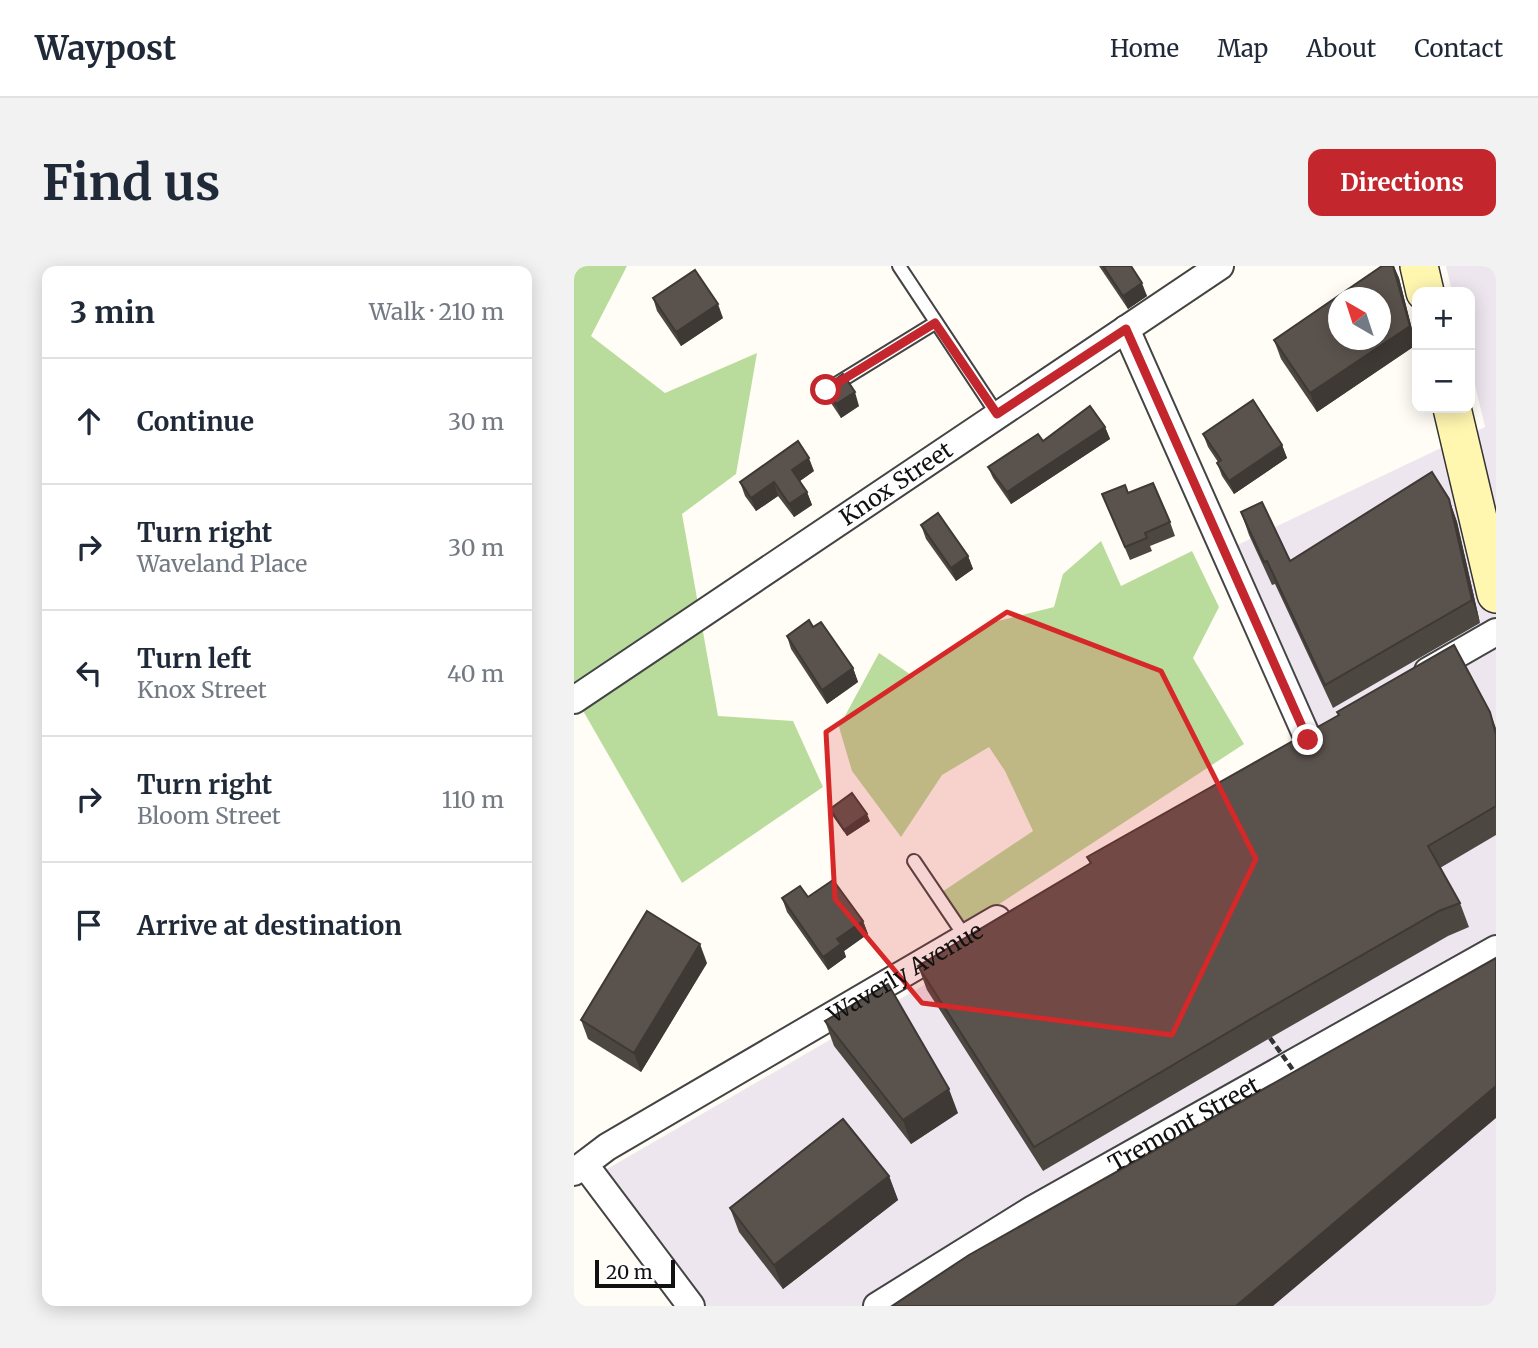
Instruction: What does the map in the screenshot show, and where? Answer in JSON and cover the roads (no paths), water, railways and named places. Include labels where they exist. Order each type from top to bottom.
[{"type":"main road","points":[[1419,266],[1424,287]]},
{"type":"main road","points":[[1453,413],[1496,594]]},
{"type":"street","name":"Knox Street","points":[[574,700],[1220,266]]},
{"type":"street","points":[[1126,329],[1308,740]]},
{"type":"street","points":[[1402,686],[1496,632]]},
{"type":"street","points":[[1284,753],[1331,726]]},
{"type":"street","name":"Waverly Avenue","points":[[579,1169],[607,1147],[1025,903]]},
{"type":"street","name":"Tremont Street","points":[[877,1306],[1032,1209],[1496,949]]},
{"type":"street","points":[[579,1169],[691,1306]]},
{"type":"lane","points":[[899,266],[997,414]]},
{"type":"lane","points":[[826,390],[935,323]]},
{"type":"lane","points":[[915,861],[966,937]]}]
